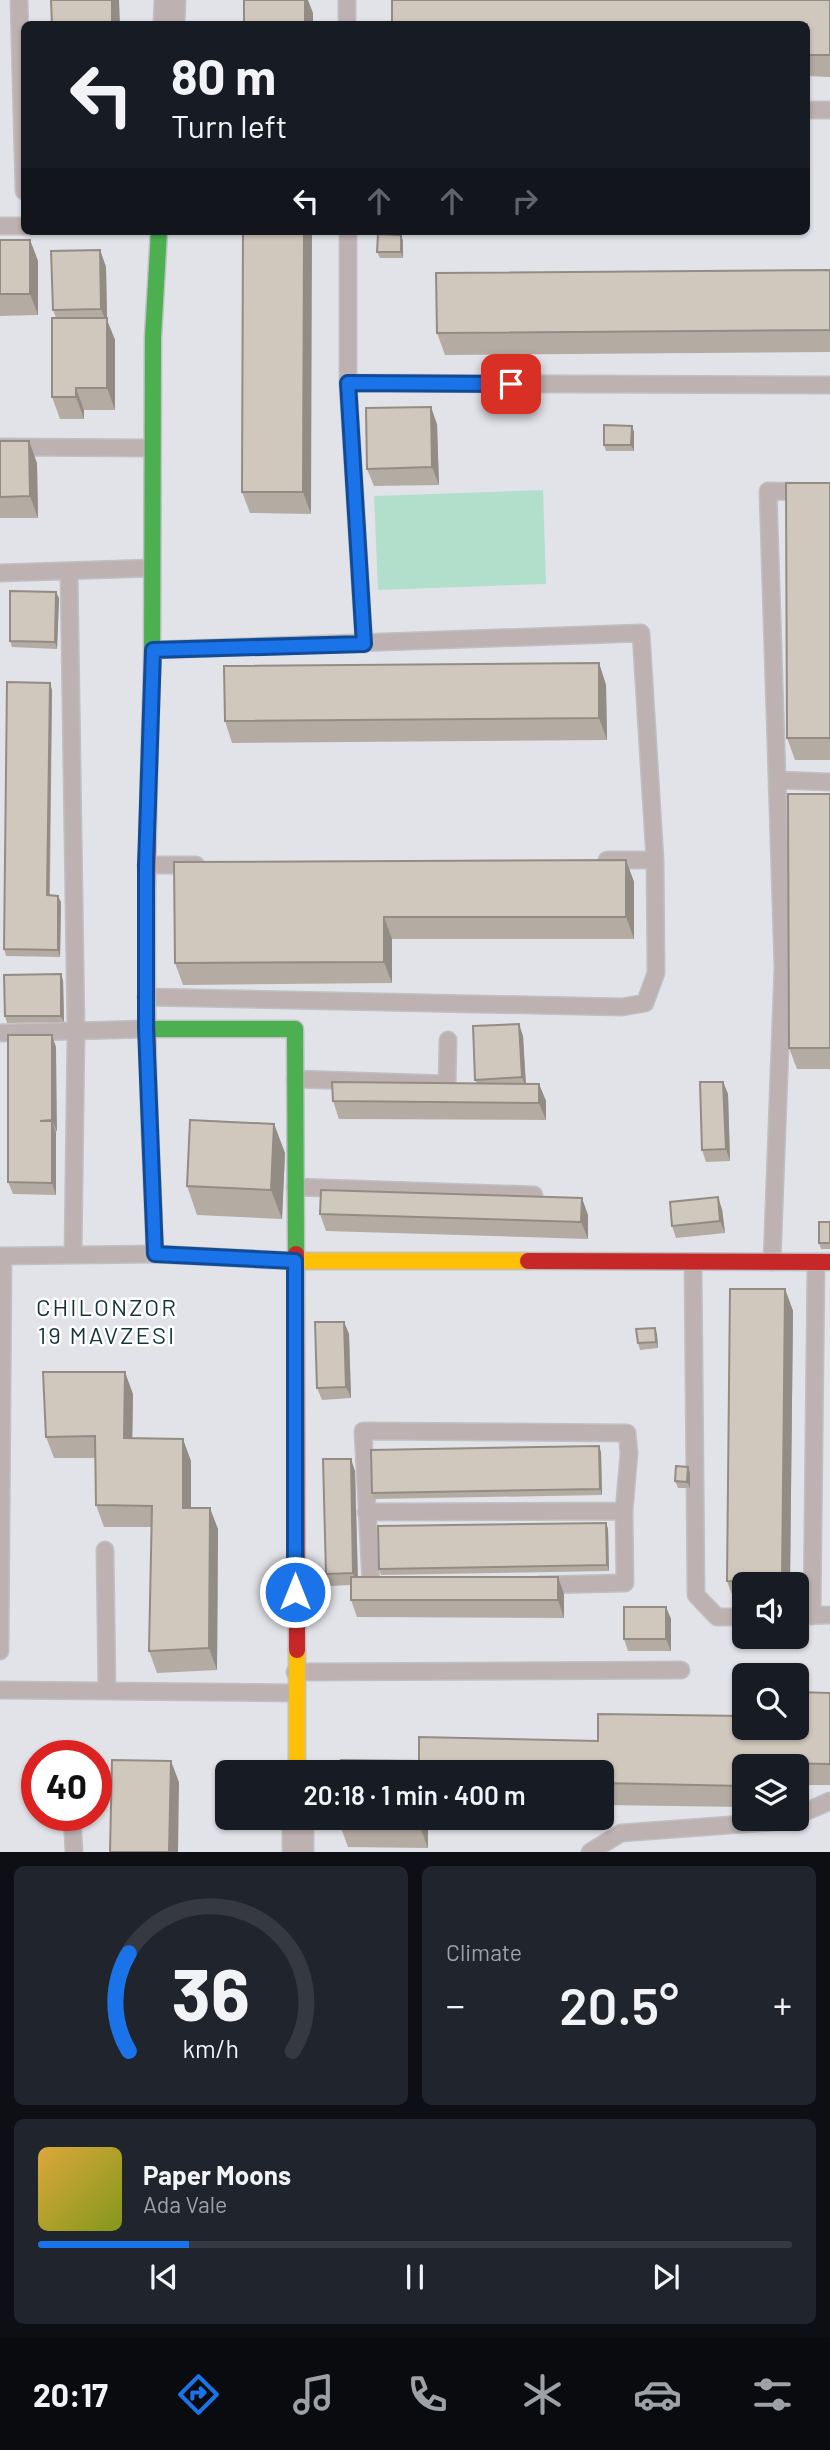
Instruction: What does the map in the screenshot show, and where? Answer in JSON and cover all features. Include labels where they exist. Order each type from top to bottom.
[{"type":"street","points":[[169,21],[170,0]]},
{"type":"street","points":[[159,235],[153,337],[153,650],[146,865],[146,1028],[155,1254],[295,1261],[823,1262]]},
{"type":"street","points":[[146,1028],[295,1029],[297,1760]]},
{"type":"street","points":[[298,1830],[298,1852]]},
{"type":"lane","points":[[19,0],[21,76]]},
{"type":"lane","points":[[347,0],[347,21]]},
{"type":"lane","points":[[810,110],[830,110]]},
{"type":"lane","points":[[0,226],[21,226]]},
{"type":"lane","points":[[348,235],[348,383],[364,644]]},
{"type":"lane","points":[[348,383],[830,385]]},
{"type":"lane","points":[[0,447],[152,448]]},
{"type":"lane","points":[[772,1262],[783,967],[768,491],[830,492]]},
{"type":"lane","points":[[0,573],[152,568]]},
{"type":"lane","points":[[69,571],[76,1031],[73,1255]]},
{"type":"lane","points":[[146,997],[622,1007],[645,1003],[656,973],[655,860],[641,633],[153,650]]},
{"type":"lane","points":[[777,780],[830,782]]},
{"type":"lane","points":[[586,860],[655,860]]},
{"type":"lane","points":[[146,865],[215,864]]},
{"type":"lane","points":[[295,1029],[298,1000]]},
{"type":"lane","points":[[0,1033],[146,1028]]},
{"type":"lane","points":[[295,1079],[447,1084],[448,1040]]},
{"type":"lane","points":[[295,1187],[534,1195]]},
{"type":"lane","points":[[0,1651],[1,1256],[155,1254]]},
{"type":"lane","points":[[693,1262],[696,1595],[717,1617],[732,1617]]},
{"type":"lane","points":[[806,1572],[823,1262]]},
{"type":"lane","points":[[397,1588],[383,1588],[371,1583],[363,1431],[627,1433],[629,1453],[624,1511],[625,1583],[517,1585]]},
{"type":"lane","points":[[366,1512],[624,1511]]},
{"type":"lane","points":[[105,1550],[107,1692]]},
{"type":"lane","points":[[809,1616],[830,1615]]},
{"type":"lane","points":[[295,1672],[681,1670]]},
{"type":"lane","points":[[0,1690],[295,1693]]},
{"type":"lane","points":[[809,1810],[830,1801]]},
{"type":"lane","points":[[590,1852],[621,1833],[732,1825]]},
{"type":"lane","points":[[73,1831],[74,1852]]},
{"type":"green space","points":[[543,490],[546,584],[378,590],[374,496]]},
{"type":"building","points":[[51,0],[112,0],[112,21],[52,21]]},
{"type":"building","points":[[244,0],[305,0],[305,21],[244,21]]},
{"type":"building","points":[[392,0],[830,0],[830,55],[810,55],[810,21],[392,21]]},
{"type":"building","points":[[243,235],[304,235],[303,492],[242,492]]},
{"type":"building","points":[[378,235],[401,235],[401,252],[377,252]]},
{"type":"building","points":[[0,240],[30,240],[30,294],[0,294]]},
{"type":"building","points":[[100,250],[101,309],[53,310],[51,251]]},
{"type":"building","points":[[830,270],[830,330],[437,333],[436,273]]},
{"type":"building","points":[[52,318],[107,318],[107,388],[76,388],[76,397],[52,397]]},
{"type":"building","points":[[431,407],[432,467],[367,469],[366,408]]},
{"type":"building","points":[[604,425],[632,426],[631,445],[604,445]]},
{"type":"building","points":[[0,441],[29,441],[30,496],[0,497]]},
{"type":"building","points":[[786,483],[830,483],[830,738],[787,738]]},
{"type":"building","points":[[10,591],[56,592],[55,642],[10,641]]},
{"type":"building","points":[[599,663],[599,718],[225,721],[224,666]]},
{"type":"building","points":[[7,682],[50,683],[47,895],[58,896],[58,950],[4,949]]},
{"type":"building","points":[[788,794],[830,794],[830,1048],[789,1048]]},
{"type":"building","points":[[626,860],[626,917],[384,917],[384,962],[175,963],[174,862]]},
{"type":"building","points":[[61,974],[61,1016],[5,1016],[4,975]]},
{"type":"building","points":[[519,1024],[522,1077],[475,1080],[473,1026]]},
{"type":"building","points":[[8,1035],[52,1035],[52,1120],[40,1121],[52,1121],[52,1183],[8,1182]]},
{"type":"building","points":[[332,1082],[539,1084],[539,1103],[333,1101]]},
{"type":"building","points":[[700,1082],[723,1082],[726,1149],[702,1150]]},
{"type":"building","points":[[190,1120],[274,1124],[271,1190],[187,1186]]},
{"type":"building","points":[[321,1190],[582,1198],[581,1222],[320,1214]]},
{"type":"building","points":[[718,1197],[720,1221],[672,1226],[670,1202]]},
{"type":"building","points":[[819,1222],[830,1222],[830,1243],[819,1243]]},
{"type":"building","points":[[730,1289],[785,1289],[782,1572],[732,1572],[732,1581],[727,1581]]},
{"type":"building","points":[[315,1322],[344,1322],[346,1387],[317,1388]]},
{"type":"building","points":[[655,1328],[656,1342],[638,1343],[636,1329]]},
{"type":"building","points":[[43,1372],[125,1372],[124,1438],[183,1439],[183,1508],[210,1508],[209,1648],[149,1651],[152,1506],[96,1505],[95,1436],[46,1437]]},
{"type":"building","points":[[599,1446],[600,1489],[372,1493],[371,1450]]},
{"type":"building","points":[[323,1459],[351,1459],[353,1573],[326,1574]]},
{"type":"building","points":[[676,1466],[688,1467],[687,1482],[675,1481]]},
{"type":"building","points":[[606,1523],[607,1565],[379,1569],[378,1526]]},
{"type":"building","points":[[351,1577],[558,1577],[558,1600],[351,1600]]},
{"type":"building","points":[[624,1607],[666,1607],[666,1639],[624,1639]]},
{"type":"building","points":[[809,1692],[830,1693],[830,1764],[809,1764],[809,1754],[732,1754],[732,1786],[614,1783],[614,1760],[419,1760],[419,1737],[598,1741],[598,1714],[732,1716],[732,1740],[809,1740]]},
{"type":"building","points":[[112,1760],[171,1761],[169,1852],[110,1852]]},
{"type":"traffic: fast","points":[[152,672],[153,337],[159,235]]},
{"type":"traffic: fast","points":[[146,1029],[295,1029],[296,1254]]},
{"type":"traffic: slow","points":[[150,1131],[155,1254],[294,1261],[528,1261]]},
{"type":"traffic: slow","points":[[297,1650],[297,1760]]},
{"type":"traffic: jam","points":[[150,1131],[147,902],[152,672]]},
{"type":"traffic: jam","points":[[296,1254],[297,1650]]},
{"type":"traffic: jam","points":[[528,1261],[830,1262]]},
{"type":"district","name":"CHILONZOR 19 MAVZESI","points":[[107,1320]]},
{"type":"route","points":[[295,1592],[295,1261],[155,1254],[146,1028],[146,865],[153,650],[364,644],[348,383],[511,384]]}]
